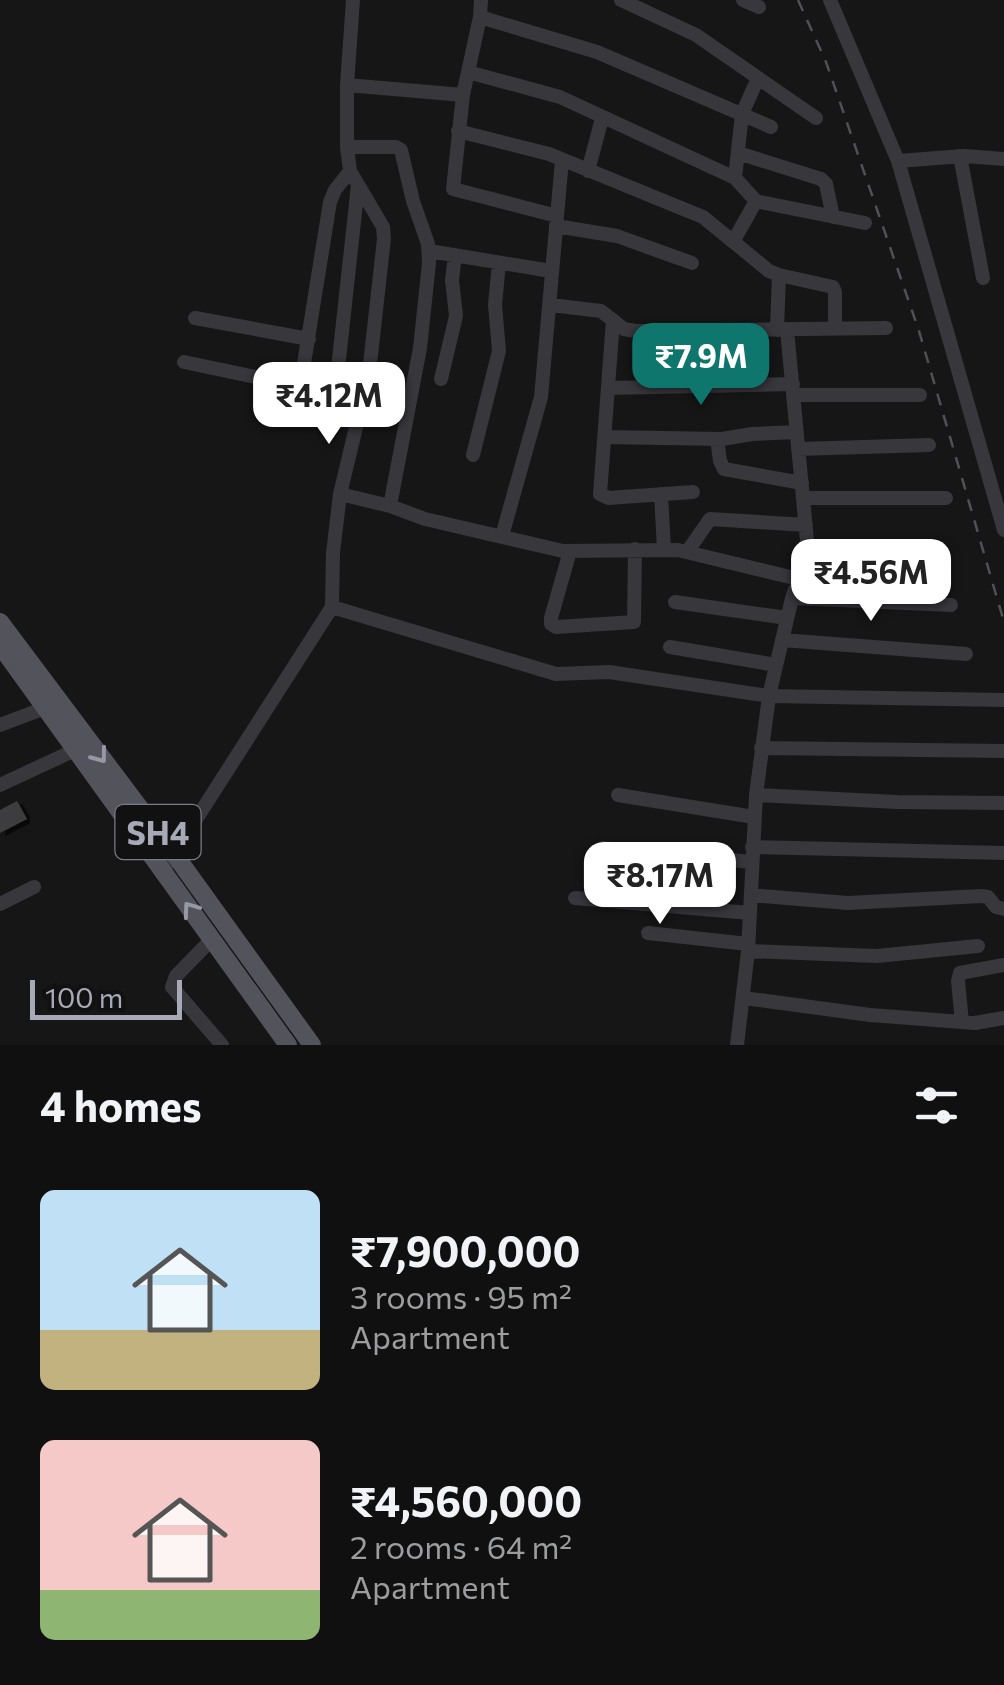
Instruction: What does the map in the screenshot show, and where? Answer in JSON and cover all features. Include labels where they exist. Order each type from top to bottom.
[{"type":"main road","name":"SH4","points":[[0,622],[312,1045]]},
{"type":"main road","name":"SH4","points":[[0,645],[288,1045]]},
{"type":"street","points":[[163,871],[332,608],[340,494],[369,374],[384,239],[383,228],[354,178],[346,147],[353,0]]},
{"type":"street","points":[[481,0],[458,131],[453,189],[610,234],[692,263]]},
{"type":"street","points":[[621,0],[696,35],[816,118]]},
{"type":"street","points":[[743,0],[759,8]]},
{"type":"street","points":[[830,0],[898,161],[1004,530]]},
{"type":"street","points":[[480,18],[597,52],[771,126]]},
{"type":"street","points":[[468,72],[560,97],[735,178],[756,200],[865,223]]},
{"type":"street","points":[[735,178],[742,114],[758,78]]},
{"type":"street","points":[[346,85],[464,95]]},
{"type":"street","points":[[588,172],[602,118]]},
{"type":"street","points":[[458,131],[549,154],[703,217],[763,267],[779,275],[833,286],[835,329]]},
{"type":"street","points":[[346,147],[401,150],[429,251],[420,348],[390,506]]},
{"type":"street","points":[[738,153],[821,178],[826,184],[833,217]]},
{"type":"street","points":[[898,161],[960,156],[1004,159]]},
{"type":"street","points":[[960,156],[982,278]]},
{"type":"street","points":[[502,536],[542,398],[562,160]]},
{"type":"street","points":[[184,362],[298,384],[304,375],[330,202],[335,190],[354,178]]},
{"type":"street","points":[[354,178],[335,396],[337,407],[358,422]]},
{"type":"street","points":[[734,240],[756,200]]},
{"type":"street","points":[[429,251],[551,271]]},
{"type":"street","points":[[441,380],[456,316],[452,280],[455,256]]},
{"type":"street","points":[[473,455],[499,351],[495,304],[499,263]]},
{"type":"street","points":[[738,1045],[752,895],[754,817],[768,696],[808,551],[779,275]]},
{"type":"street","points":[[551,305],[602,312],[624,329],[636,332],[886,328]]},
{"type":"street","points":[[196,318],[309,339]]},
{"type":"street","points":[[613,320],[601,497],[693,492]]},
{"type":"street","points":[[608,388],[920,395]]},
{"type":"street","points":[[605,438],[717,439],[797,432]]},
{"type":"street","points":[[717,439],[724,469],[802,490],[946,498]]},
{"type":"street","points":[[798,449],[929,444]]},
{"type":"street","points":[[340,494],[425,519],[570,552],[664,548],[798,579]]},
{"type":"street","points":[[661,494],[664,548]]},
{"type":"street","points":[[687,552],[710,518],[806,525]]},
{"type":"street","points":[[570,552],[551,618],[556,626],[634,622],[635,550]]},
{"type":"street","points":[[808,551],[937,553]]},
{"type":"street","points":[[792,598],[951,605]]},
{"type":"street","points":[[675,602],[788,618]]},
{"type":"street","points":[[332,608],[556,674],[608,672],[768,696],[1004,700]]},
{"type":"street","points":[[782,640],[966,654]]},
{"type":"street","points":[[670,647],[776,664]]},
{"type":"street","points":[[0,726],[44,708]]},
{"type":"street","points":[[761,748],[1004,751]]},
{"type":"street","points":[[0,764],[4,783],[74,750]]},
{"type":"street","points":[[756,794],[897,802],[1004,802]]},
{"type":"street","points":[[618,795],[754,817]]},
{"type":"street","points":[[602,848],[752,855],[1004,853]]},
{"type":"street","points":[[0,904],[34,887]]},
{"type":"street","points":[[752,895],[848,903],[981,896],[1004,908]]},
{"type":"street","points":[[575,898],[750,913]]},
{"type":"street","points":[[648,933],[748,947],[878,956],[978,946]]},
{"type":"street","points":[[212,940],[176,976],[172,987],[222,1045]]},
{"type":"street","points":[[962,1022],[960,973],[1004,965]]},
{"type":"street","points":[[744,998],[870,1016],[962,1022],[1004,1018]]},
{"type":"building","points":[[17,801],[27,819],[0,833],[0,810]]},
{"type":"railway","points":[[798,0],[826,62],[919,331],[1004,622]]}]
